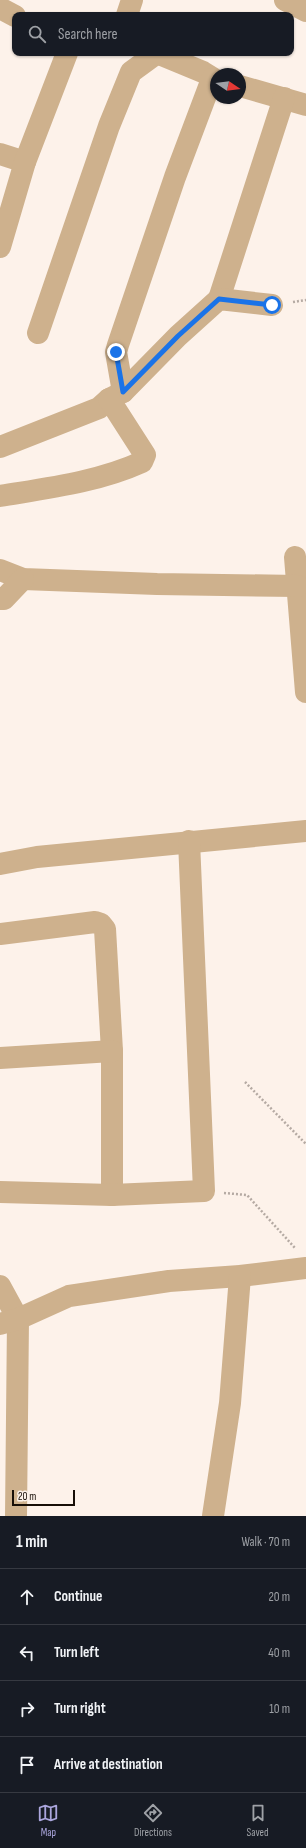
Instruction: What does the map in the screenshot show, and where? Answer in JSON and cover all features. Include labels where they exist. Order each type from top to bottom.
[{"type":"street","points":[[128,12],[132,0]]},
{"type":"street","points":[[285,0],[306,11]]},
{"type":"street","points":[[0,8],[12,14]]},
{"type":"street","points":[[2,234],[25,162],[66,56]]},
{"type":"street","points":[[38,333],[109,126],[130,72],[153,56]]},
{"type":"street","points":[[164,56],[203,72],[210,76]]},
{"type":"street","points":[[246,88],[306,105]]},
{"type":"street","points":[[0,496],[54,487],[120,473],[142,462],[145,455],[116,396],[116,352],[175,177],[210,89]]},
{"type":"street","points":[[0,447],[99,408],[116,396],[219,299],[284,98]]},
{"type":"street","points":[[0,154],[25,162]]},
{"type":"street","points":[[219,299],[272,305]]},
{"type":"street","points":[[295,557],[306,692]]},
{"type":"street","points":[[0,570],[23,579],[157,584],[298,586]]},
{"type":"street","points":[[0,599],[4,599],[23,579]]},
{"type":"street","points":[[0,864],[37,857],[189,841],[306,831]]},
{"type":"street","points":[[0,1192],[112,1195],[204,1191],[189,841]]},
{"type":"street","points":[[0,934],[95,922],[101,924],[105,929],[112,1051],[112,1195]]},
{"type":"street","points":[[0,1058],[112,1051]]},
{"type":"street","points":[[9,1321],[69,1296],[169,1281],[240,1276],[303,1261]]},
{"type":"street","points":[[213,1516],[230,1403],[240,1276]]},
{"type":"street","points":[[0,1286],[9,1321],[16,1516]]},
{"type":"path","points":[[245,1082],[306,1144]]},
{"type":"path","points":[[204,1191],[247,1195],[303,1261]]},
{"type":"route","points":[[116,352],[123,392],[178,336],[219,299],[272,305]]}]
